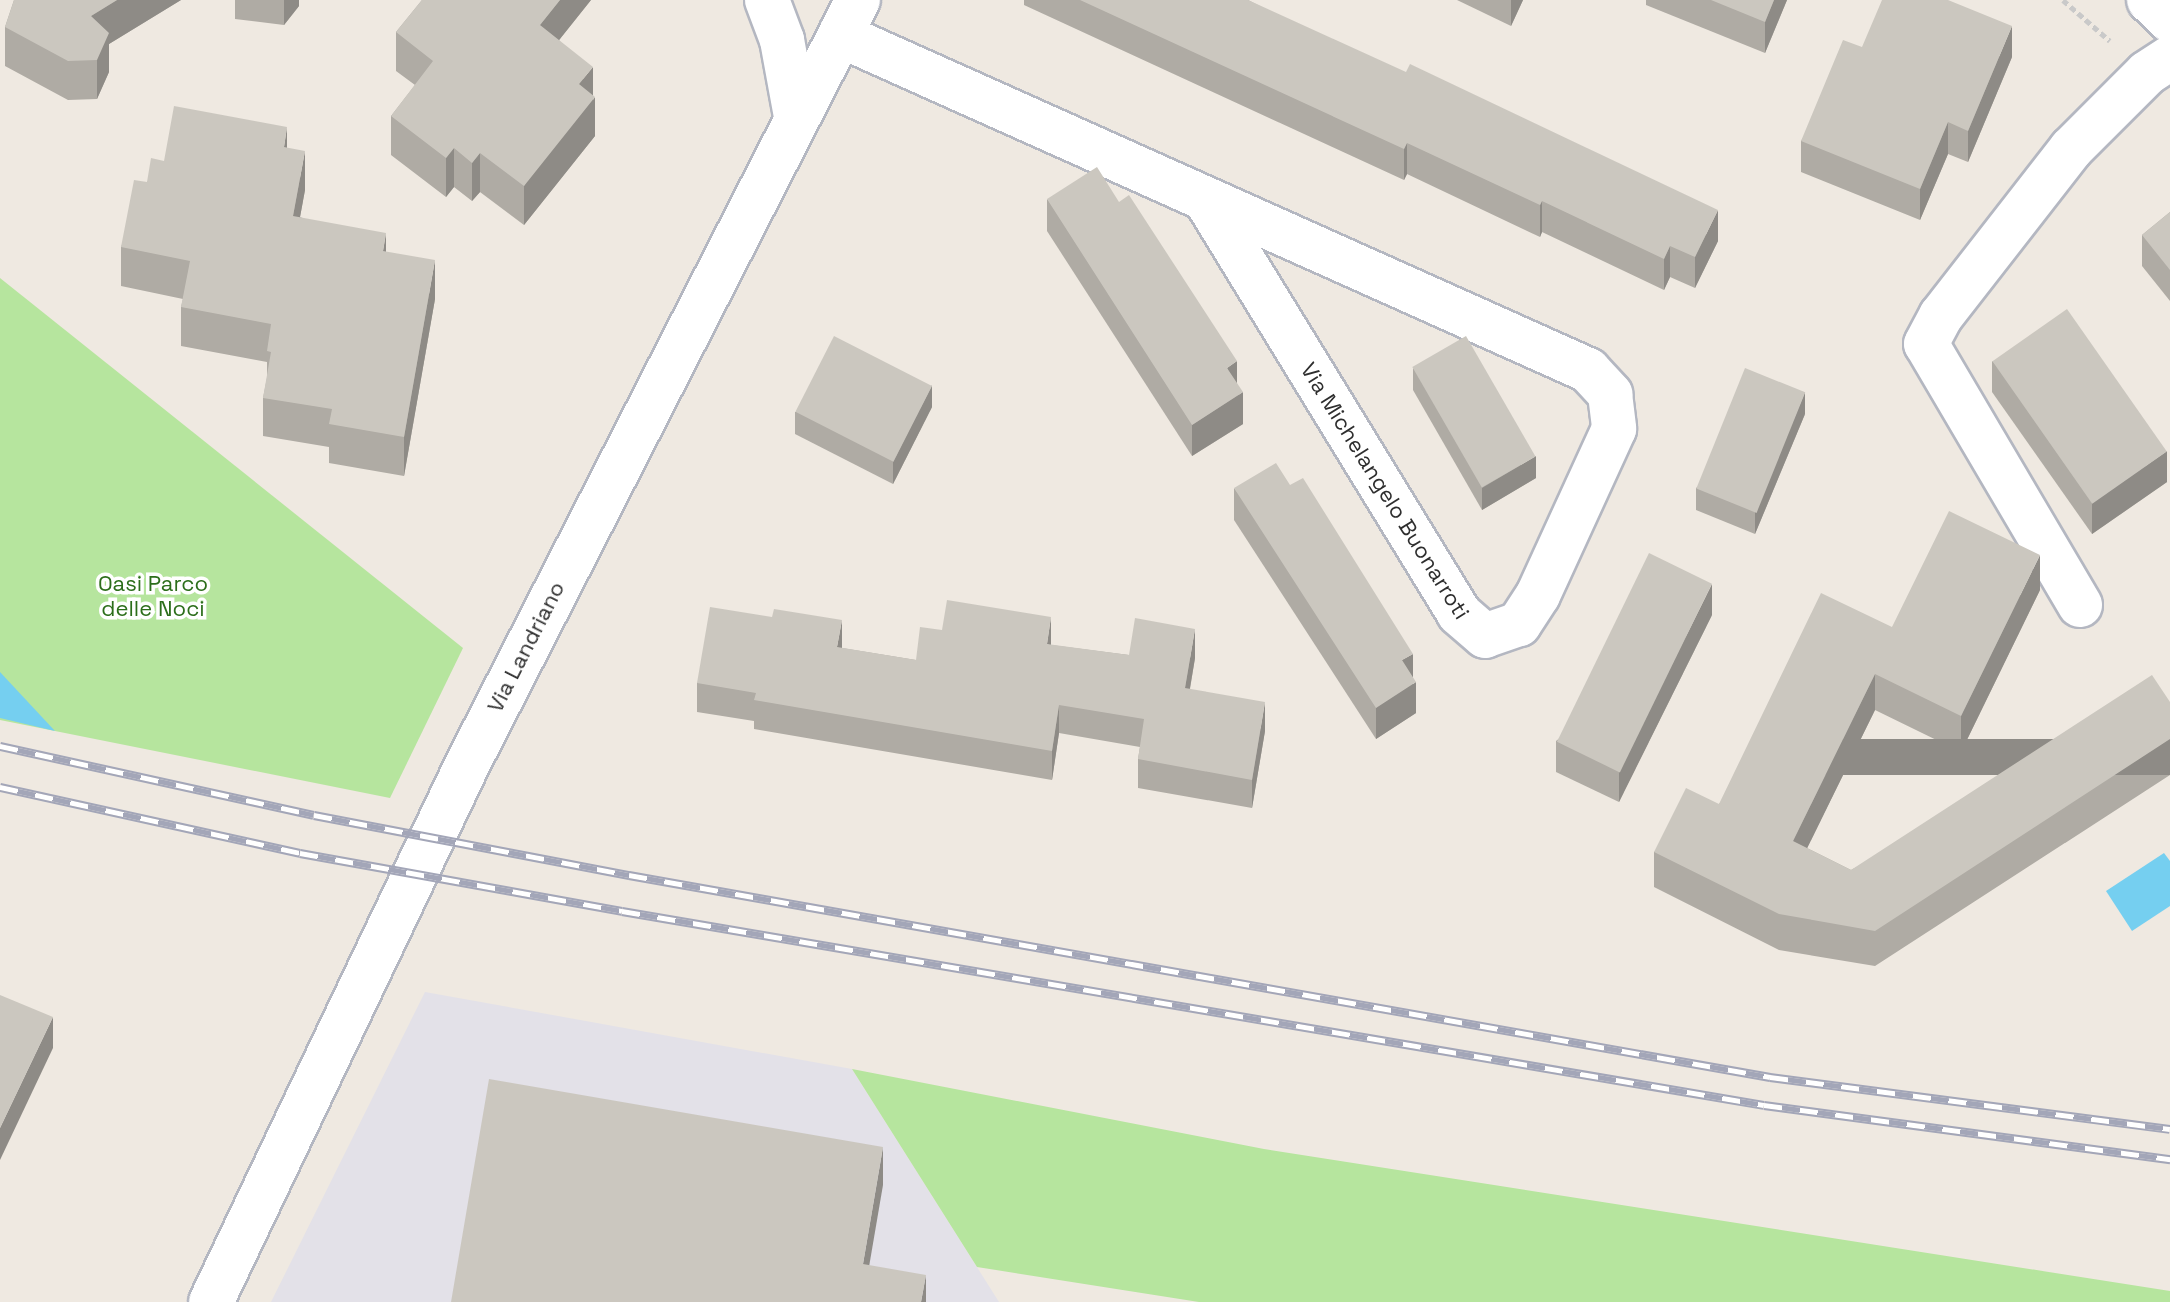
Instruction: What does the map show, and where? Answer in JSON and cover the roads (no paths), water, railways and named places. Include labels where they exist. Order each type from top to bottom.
[{"type":"street","points":[[767,0],[784,48],[796,116]]},
{"type":"street","points":[[2149,0],[2170,20]]},
{"type":"street","name":"Via Landriano","points":[[211,1302],[468,763],[796,116],[849,18]]},
{"type":"street","name":"Via Michelangelo Buonarroti","points":[[849,18],[1206,200],[1577,364],[1602,383],[1615,413],[1610,443],[1538,595],[1519,624],[1485,636],[1459,613],[1206,200]]},
{"type":"street","points":[[2080,605],[1926,344],[1941,316],[2071,149],[2147,73],[2170,58]]},
{"type":"water","points":[[0,672],[55,731],[0,718]]},
{"type":"water","points":[[2164,853],[2170,861],[2170,906],[2132,931],[2106,891]]},
{"type":"railway","points":[[0,746],[314,815],[629,875],[1770,1077],[2170,1129]]},
{"type":"railway","points":[[0,787],[300,853],[622,911],[1764,1105],[2170,1159]]},
{"type":"park label","name":"Oasi Parco delle Noci","points":[[153,596]]}]
